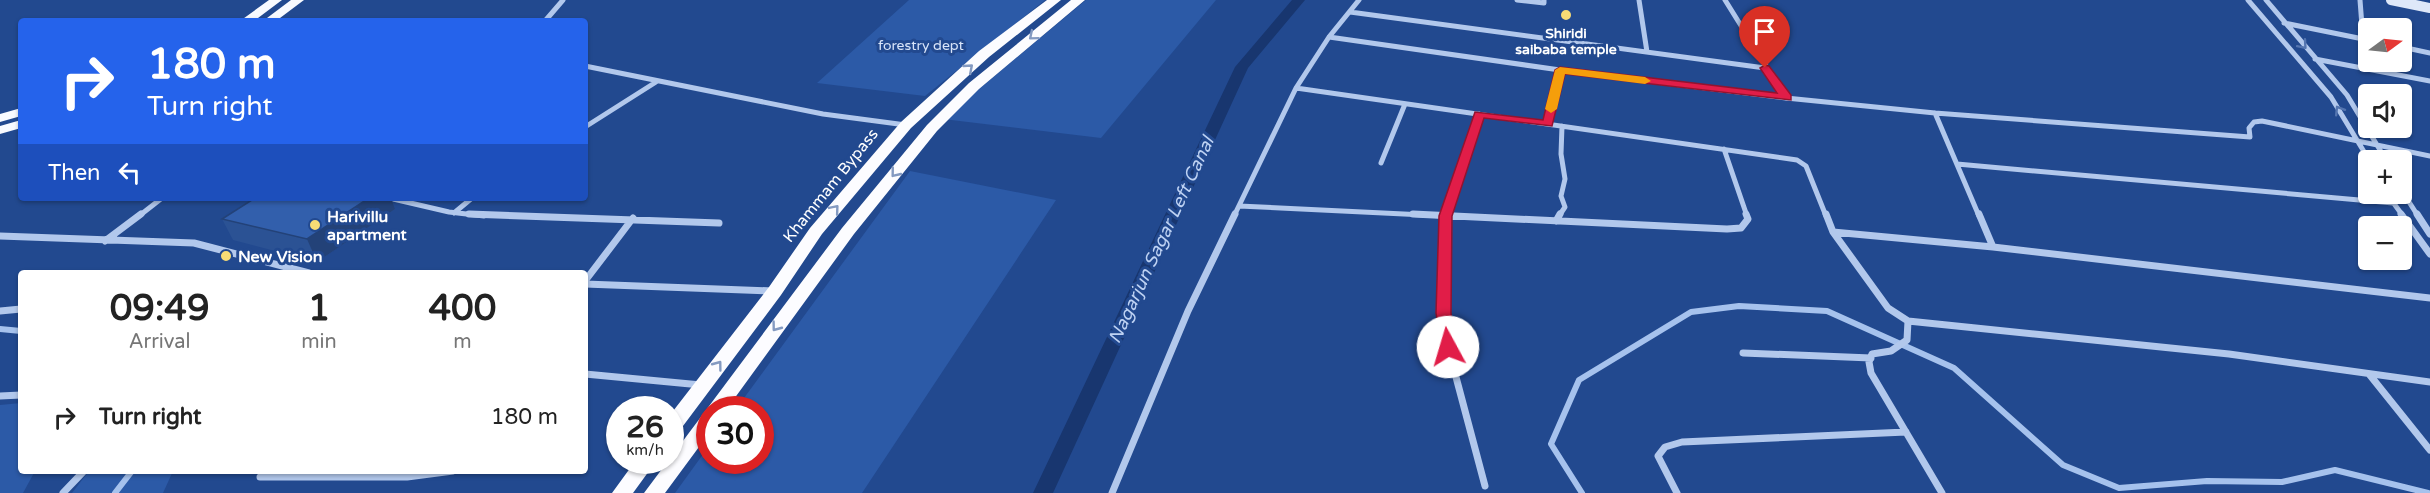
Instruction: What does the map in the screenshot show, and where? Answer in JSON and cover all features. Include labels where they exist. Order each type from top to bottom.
[{"type":"highway","name":"Khammam Bypass","points":[[684,410],[775,291],[816,231],[906,125],[984,54],[1055,0]]},
{"type":"highway","points":[[725,396],[848,231],[932,128],[974,86],[1079,0]]},
{"type":"highway","points":[[654,493],[696,436]]},
{"type":"highway","points":[[622,493],[636,474]]},
{"type":"main road","points":[[250,18],[276,0]]},
{"type":"main road","points":[[273,18],[298,0]]},
{"type":"main road","points":[[2391,0],[2430,8]]},
{"type":"main road","points":[[0,118],[18,113]]},
{"type":"main road","points":[[0,130],[18,125]]},
{"type":"street","points":[[548,18],[563,0]]},
{"type":"street","points":[[1112,493],[1188,311],[1296,88],[1329,37],[1359,0]]},
{"type":"street","points":[[1517,0],[1544,3],[1544,0]]},
{"type":"street","points":[[1639,0],[1647,52]]},
{"type":"street","points":[[1725,0],[1765,68],[1786,98]]},
{"type":"street","points":[[2248,0],[2331,97],[2363,150]]},
{"type":"street","points":[[2266,0],[2347,95],[2381,150]]},
{"type":"street","points":[[2360,0],[2363,18]]},
{"type":"street","points":[[1350,12],[1765,68]]},
{"type":"street","points":[[2284,23],[2358,38]]},
{"type":"street","points":[[1329,37],[1560,70],[1786,98],[1935,113],[2250,137],[2249,128],[2254,122],[2262,121],[2430,156]]},
{"type":"street","points":[[2412,49],[2430,53]]},
{"type":"street","points":[[2314,59],[2430,81]]},
{"type":"street","points":[[588,67],[823,114],[906,125]]},
{"type":"street","points":[[1548,124],[1560,70]]},
{"type":"street","points":[[588,125],[657,82]]},
{"type":"street","points":[[1296,88],[1797,160],[1806,166],[1833,232],[1888,308],[1908,321],[2229,354],[2430,382]]},
{"type":"street","points":[[1381,163],[1405,104]]},
{"type":"street","points":[[1935,113],[1993,247]]},
{"type":"street","points":[[1479,114],[1446,216],[1444,313],[1448,347],[1485,486]]},
{"type":"street","points":[[1556,221],[1565,207],[1561,196],[1565,179],[1561,154],[1563,126]]},
{"type":"street","points":[[1239,206],[1727,230],[1741,228],[1747,224],[1749,219],[1724,149]]},
{"type":"street","points":[[1957,164],[2358,200]]},
{"type":"street","points":[[104,241],[158,201]]},
{"type":"street","points":[[398,201],[424,209],[506,219],[633,219],[719,223]]},
{"type":"street","points":[[454,213],[468,201]]},
{"type":"street","points":[[2393,204],[2430,254]]},
{"type":"street","points":[[2410,204],[2430,234]]},
{"type":"street","points":[[588,278],[633,219]]},
{"type":"street","points":[[1833,232],[1993,247],[2430,298]]},
{"type":"street","points":[[0,236],[194,243],[298,270]]},
{"type":"street","points":[[588,282],[775,291]]},
{"type":"street","points":[[0,310],[18,309]]},
{"type":"street","points":[[1908,321],[1907,340],[1891,351],[1872,354],[1871,374],[1942,493]]},
{"type":"street","points":[[1743,353],[1871,358]]},
{"type":"street","points":[[588,374],[703,385]]},
{"type":"street","points":[[2368,374],[2430,450]]},
{"type":"street","points":[[0,396],[18,396]]},
{"type":"street","points":[[1677,493],[1658,456],[1665,447],[1682,442],[1906,432]]},
{"type":"street","points":[[63,493],[81,474]]},
{"type":"street","points":[[260,477],[407,477],[430,474]]},
{"type":"green space","name":"forestry dept","points":[[909,0],[1045,0],[925,96],[817,83]]},
{"type":"green space","points":[[1086,0],[1216,0],[1101,138],[943,119]]},
{"type":"green space","points":[[910,171],[1056,200],[862,493],[675,493],[696,464],[696,474],[774,474],[774,396],[746,396]]},
{"type":"green space","points":[[18,403],[18,474],[33,474],[23,493],[0,493],[0,405]]},
{"type":"green space","points":[[87,474],[172,474],[163,493],[72,493]]},
{"type":"building","points":[[250,201],[364,201],[307,239],[222,219]]},
{"type":"waterway","name":"Nagarjun Sagar Left Canal","points":[[1043,493],[1124,324],[1242,67],[1299,0]]},
{"type":"waterway","points":[[1582,493],[1551,444],[1579,380],[1691,312],[1739,306],[1827,311],[1954,368],[2063,465],[2119,488],[2207,481],[2282,482],[2335,470],[2428,493]]},
{"type":"waterway","points":[[0,329],[18,331]]},
{"type":"waterway","points":[[115,493],[130,474]]},
{"type":"slow traffic","points":[[1551,109],[1560,70],[1645,81]]},
{"type":"place","name":"Shiridi saibaba temple","points":[[1566,15]]},
{"type":"place","name":"Harivillu apartment","points":[[315,225]]},
{"type":"place","name":"New Vision","points":[[226,256]]},
{"type":"route","points":[[1448,347],[1444,313],[1446,216],[1479,114],[1548,124],[1560,70],[1786,98],[1765,68]]}]
